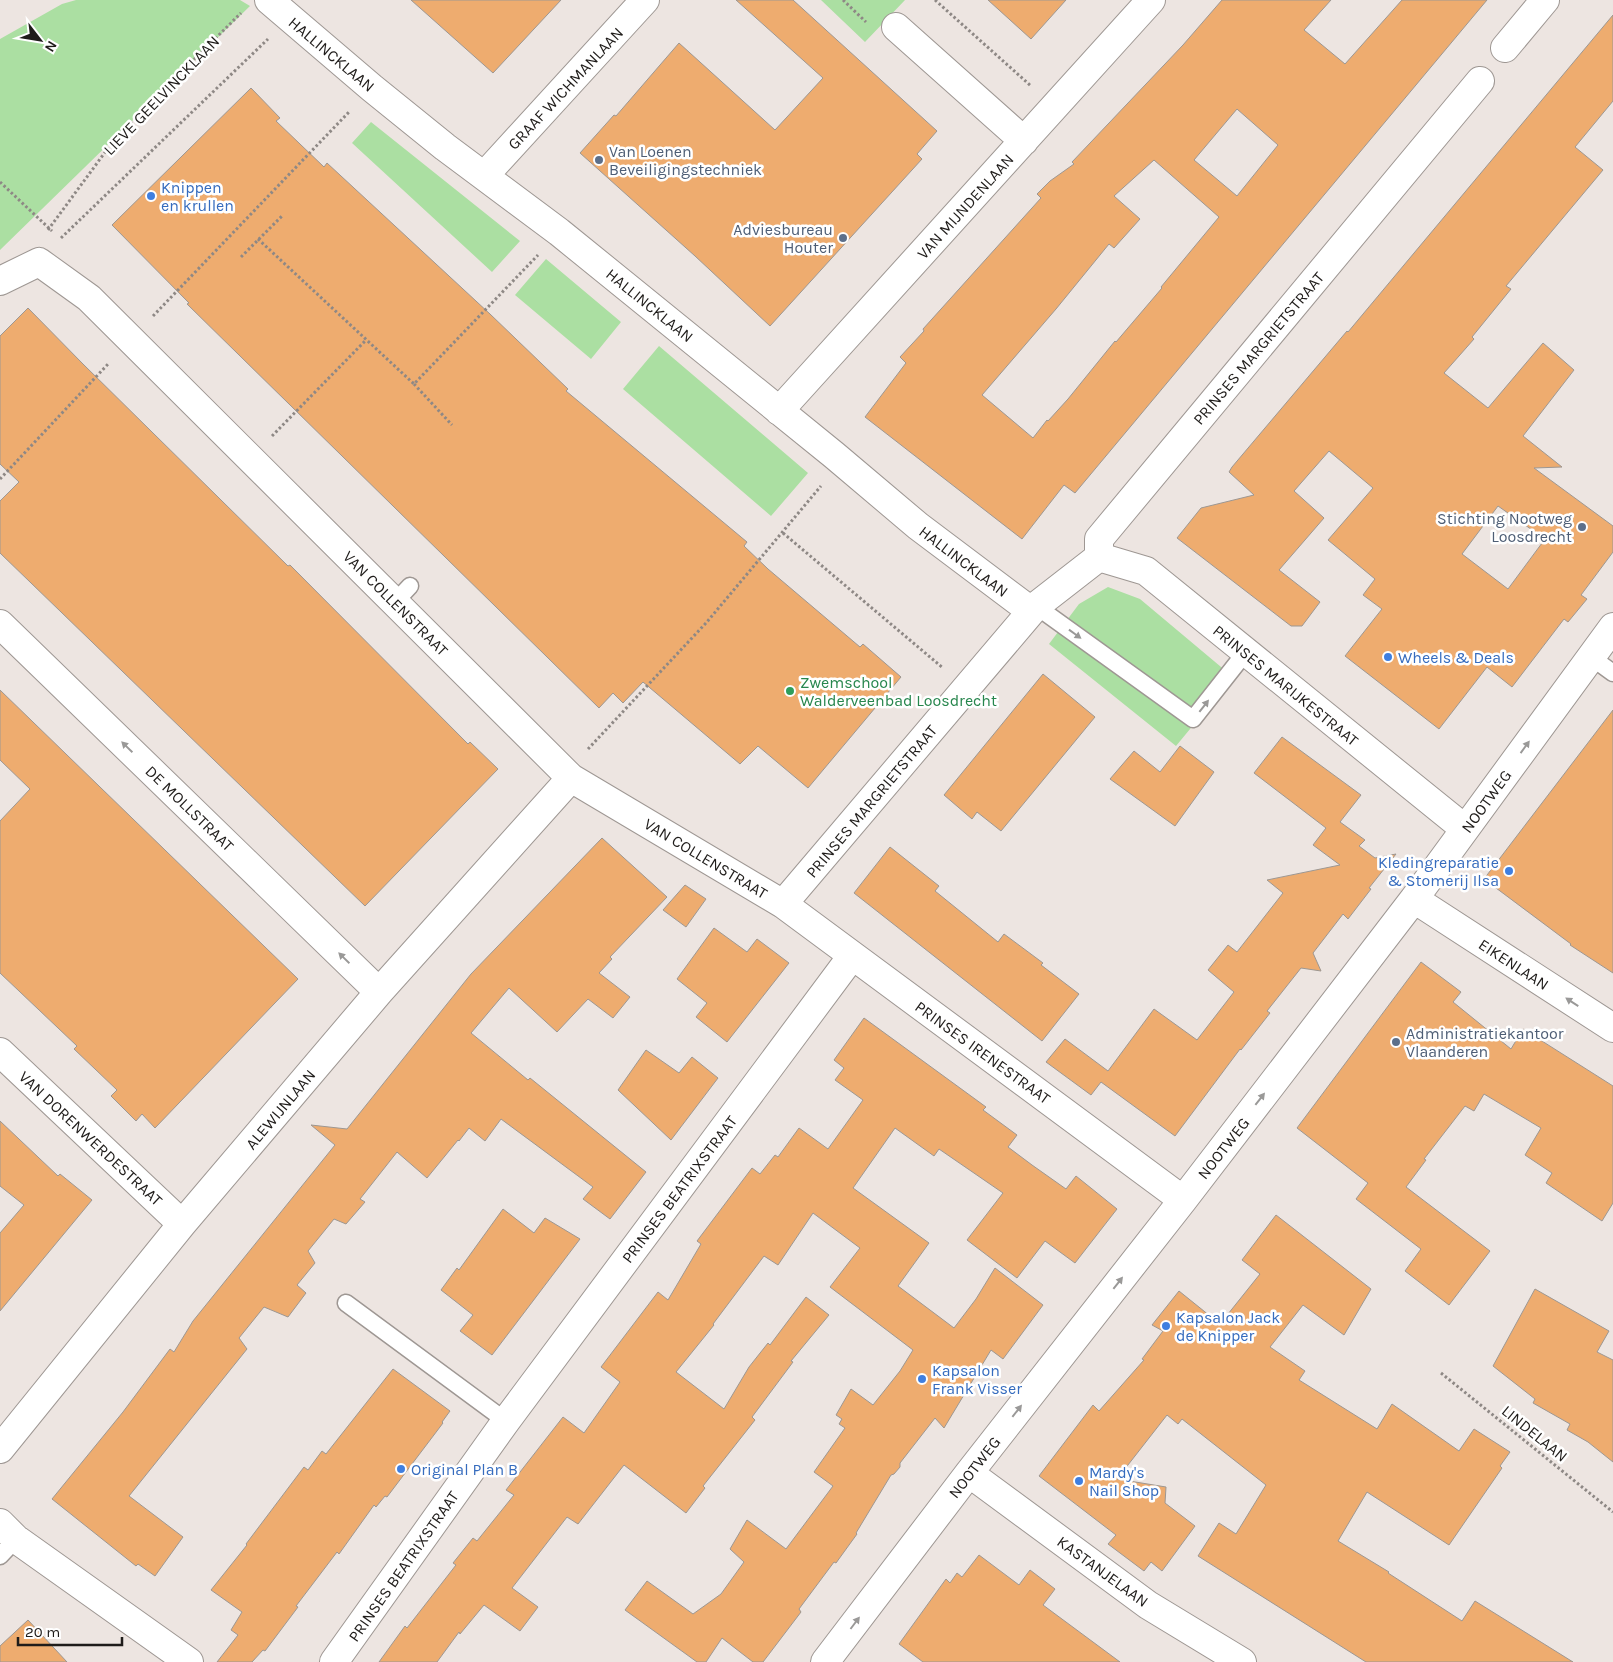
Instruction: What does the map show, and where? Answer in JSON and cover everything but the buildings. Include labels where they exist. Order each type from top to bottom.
[{"type":"street","name":"GRAAF WICHMANLAAN","points":[[484,176],[645,0]]},
{"type":"street","name":"VAN MIJNDENLAAN","points":[[780,411],[1151,0]]},
{"type":"street","points":[[1505,48],[1545,0]]},
{"type":"street","name":"HALLINCKLAAN","points":[[257,5],[290,18],[372,88],[445,147],[559,232],[780,411],[918,526],[1033,608]]},
{"type":"street","points":[[896,27],[1024,141]]},
{"type":"street","name":"PRINSES MARGRIETSTRAAT","points":[[783,904],[1033,608],[1099,557],[1099,539],[1480,81]]},
{"type":"street","points":[[0,281],[39,262]]},
{"type":"street","name":"VAN COLLENSTRAAT","points":[[39,262],[89,298],[403,594],[571,778],[783,904]]},
{"type":"street","name":"PRINSES MARIJKESTRAAT","points":[[1099,557],[1146,571],[1245,653],[1465,829]]},
{"type":"street","name":"DE MOLLSTRAAT","points":[[0,624],[379,992]]},
{"type":"street","name":"NOOTWEG","points":[[825,1662],[969,1473],[1183,1200],[1414,899],[1613,627]]},
{"type":"street","name":"ALEWIJNLAAN","points":[[0,1449],[182,1224],[379,992],[571,778]]},
{"type":"street","name":"EIKENLAAN","points":[[1414,899],[1613,1028]]},
{"type":"street","name":"PRINSES IRENESTRAAT","points":[[783,904],[1183,1200]]},
{"type":"street","name":"PRINSES BEATRIXSTRAAT","points":[[334,1662],[506,1421],[852,956]]},
{"type":"street","name":"VAN DORENWERDESTRAAT","points":[[0,1052],[182,1224]]},
{"type":"street","name":"KASTANJELAAN","points":[[969,1473],[1148,1605],[1242,1662]]},
{"type":"street","points":[[5,1540],[189,1662]]},
{"type":"lane","points":[[1033,608],[1193,719],[1245,653]]},
{"type":"lane","points":[[1591,657],[1613,673]]},
{"type":"lane","points":[[346,1303],[506,1421]]},
{"type":"path","points":[[935,0],[1054,107]]},
{"type":"path","name":"LIEVE GEELVINCKLAAN","points":[[39,262],[49,229],[117,136],[257,5]]},
{"type":"path","name":"LIEVE GEELVINCKLAAN","points":[[62,238],[290,18]]},
{"type":"path","points":[[0,479],[372,88]]},
{"type":"path","points":[[0,182],[49,229]]},
{"type":"path","points":[[241,257],[282,216]]},
{"type":"path","points":[[258,239],[414,384],[452,424]]},
{"type":"path","points":[[414,384],[543,249]]},
{"type":"path","points":[[265,443],[366,340]]},
{"type":"path","points":[[587,750],[706,623],[827,480]]},
{"type":"path","points":[[783,533],[966,688]]},
{"type":"path","name":"LINDELAAN","points":[[1440,1373],[1613,1512]]},
{"type":"green space","points":[[76,0],[240,0],[250,6],[0,250],[0,39],[62,4]]},
{"type":"green space","points":[[821,0],[905,0],[865,42]]},
{"type":"green space","points":[[371,122],[520,241],[492,272],[352,143]]},
{"type":"green space","points":[[546,259],[621,322],[591,359],[515,295]]},
{"type":"green space","points":[[659,346],[808,473],[771,516],[623,389]]},
{"type":"green space","points":[[1108,587],[1140,599],[1233,677],[1176,746],[1049,644],[1079,604]]},
{"type":"place","name":"Van Loenen Beveiligingstechniek","points":[[599,160]]},
{"type":"place","name":"Knippen en krullen","points":[[151,196]]},
{"type":"place","name":"Adviesbureau Houter","points":[[843,238]]},
{"type":"place","name":"Stichting Nootweg Loosdrecht","points":[[1582,527]]},
{"type":"place","name":"Wheels & Deals","points":[[1388,657]]},
{"type":"place","name":"Zwemschool Walderveenbad Loosdrecht","points":[[790,691]]},
{"type":"place","name":"Kledingreparatie & Stomerij Ilsa","points":[[1509,871]]},
{"type":"place","name":"Administratiekantoor Vlaanderen","points":[[1396,1042]]},
{"type":"place","name":"Kapsalon Jack de Knipper","points":[[1166,1326]]},
{"type":"place","name":"Kapsalon Frank Visser","points":[[922,1379]]},
{"type":"place","name":"Original Plan B","points":[[401,1469]]},
{"type":"place","name":"Mardy's Nail Shop","points":[[1079,1481]]}]
